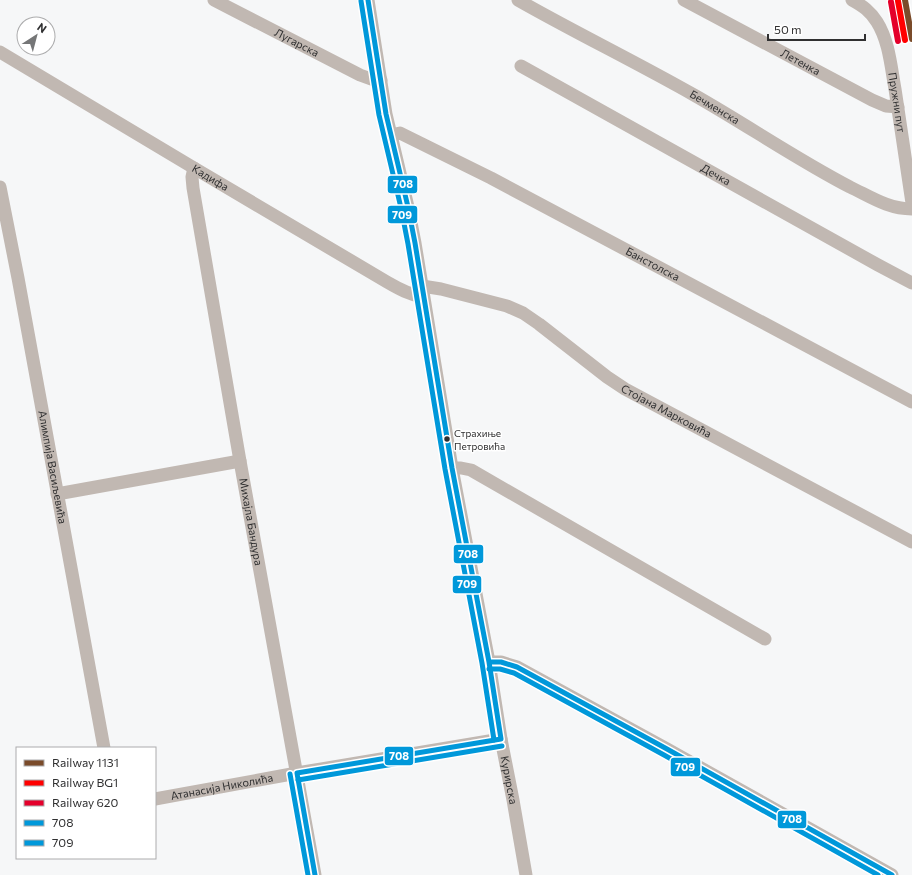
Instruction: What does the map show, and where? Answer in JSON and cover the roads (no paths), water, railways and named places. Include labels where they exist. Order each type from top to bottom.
[{"type":"street","name":"Лугарска","points":[[214,0],[360,75],[371,79],[380,80]]},
{"type":"street","name":"Курирска","points":[[368,0],[380,80],[391,135],[410,212],[452,468],[489,662],[501,739],[526,875]]},
{"type":"street","name":"Бечменска","points":[[518,0],[694,95],[776,146],[843,183],[886,205],[900,209],[912,209]]},
{"type":"street","name":"Летенка","points":[[684,0],[872,100],[886,106],[898,107]]},
{"type":"street","name":"Пружни пут","points":[[852,0],[865,7],[877,22],[884,36],[898,107],[912,203]]},
{"type":"street","name":"Кадифа","points":[[0,52],[392,285],[414,295],[423,291]]},
{"type":"street","name":"Дечка","points":[[521,66],[864,257],[912,282]]},
{"type":"street","name":"Банстолска","points":[[391,135],[404,135],[491,178],[912,402]]},
{"type":"street","name":"Михајла Бандура","points":[[194,168],[192,177],[193,188],[240,461],[315,875]]},
{"type":"street","name":"Алимпија Васиљевића","points":[[0,187],[104,747]]},
{"type":"street","name":"Стојана Марковића","points":[[423,291],[441,289],[507,306],[523,313],[625,389],[912,542]]},
{"type":"street","points":[[57,494],[240,461]]},
{"type":"street","points":[[452,468],[471,470],[765,639]]},
{"type":"street","points":[[489,662],[501,662],[517,667],[667,748],[892,875]]},
{"type":"street","name":"Атанасија Николића","points":[[156,799],[296,773],[501,739]]},
{"type":"rail line","name":"1131","points":[[905,0],[912,39]]},
{"type":"rail line","name":"BG1","points":[[898,1],[905,40]]},
{"type":"rail line","name":"620","points":[[891,2],[898,41]]},
{"type":"place","name":"Страхиње Петровића","points":[[447,439]]}]
